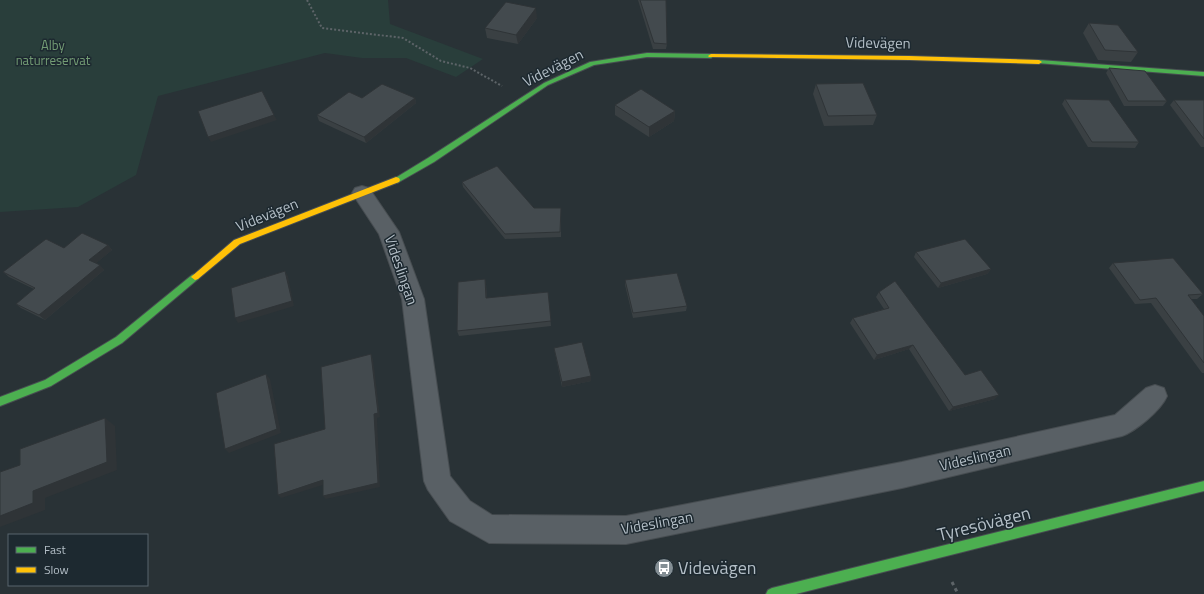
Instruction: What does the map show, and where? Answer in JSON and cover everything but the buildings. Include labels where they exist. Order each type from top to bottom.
[{"type":"street","name":"Videvägen","points":[[0,402],[48,382],[119,340],[237,242],[394,181],[431,160],[530,94],[562,76],[592,63],[647,55],[909,58],[1027,61],[1204,74]]},
{"type":"street","name":"Videslingan","points":[[362,194],[389,232],[413,299],[437,481],[460,511],[489,529],[626,530],[902,475],[1122,425],[1155,396]]},
{"type":"street","name":"Tyresövägen","points":[[772,594],[1204,486]]},
{"type":"path","points":[[307,0],[322,28],[404,38],[441,61],[470,68],[496,84],[530,94]]},
{"type":"path","points":[[952,582],[958,594]]},
{"type":"green space","name":"Alby naturreservat","points":[[0,0],[388,0],[390,24],[483,59],[456,77],[406,58],[362,58],[325,53],[158,96],[136,175],[78,207],[0,212]]},
{"type":"traffic: fast","points":[[396,180],[431,160],[546,84],[592,63],[647,55],[711,56]]},
{"type":"traffic: fast","points":[[1039,62],[1204,74]]},
{"type":"traffic: fast","points":[[0,402],[48,383],[119,340],[195,277]]},
{"type":"traffic: fast","points":[[772,594],[1204,486]]},
{"type":"traffic: slow","points":[[711,56],[909,58],[1039,62]]},
{"type":"traffic: slow","points":[[195,277],[237,242],[396,180]]},
{"type":"place","name":"Videvägen","points":[[664,568]]}]
